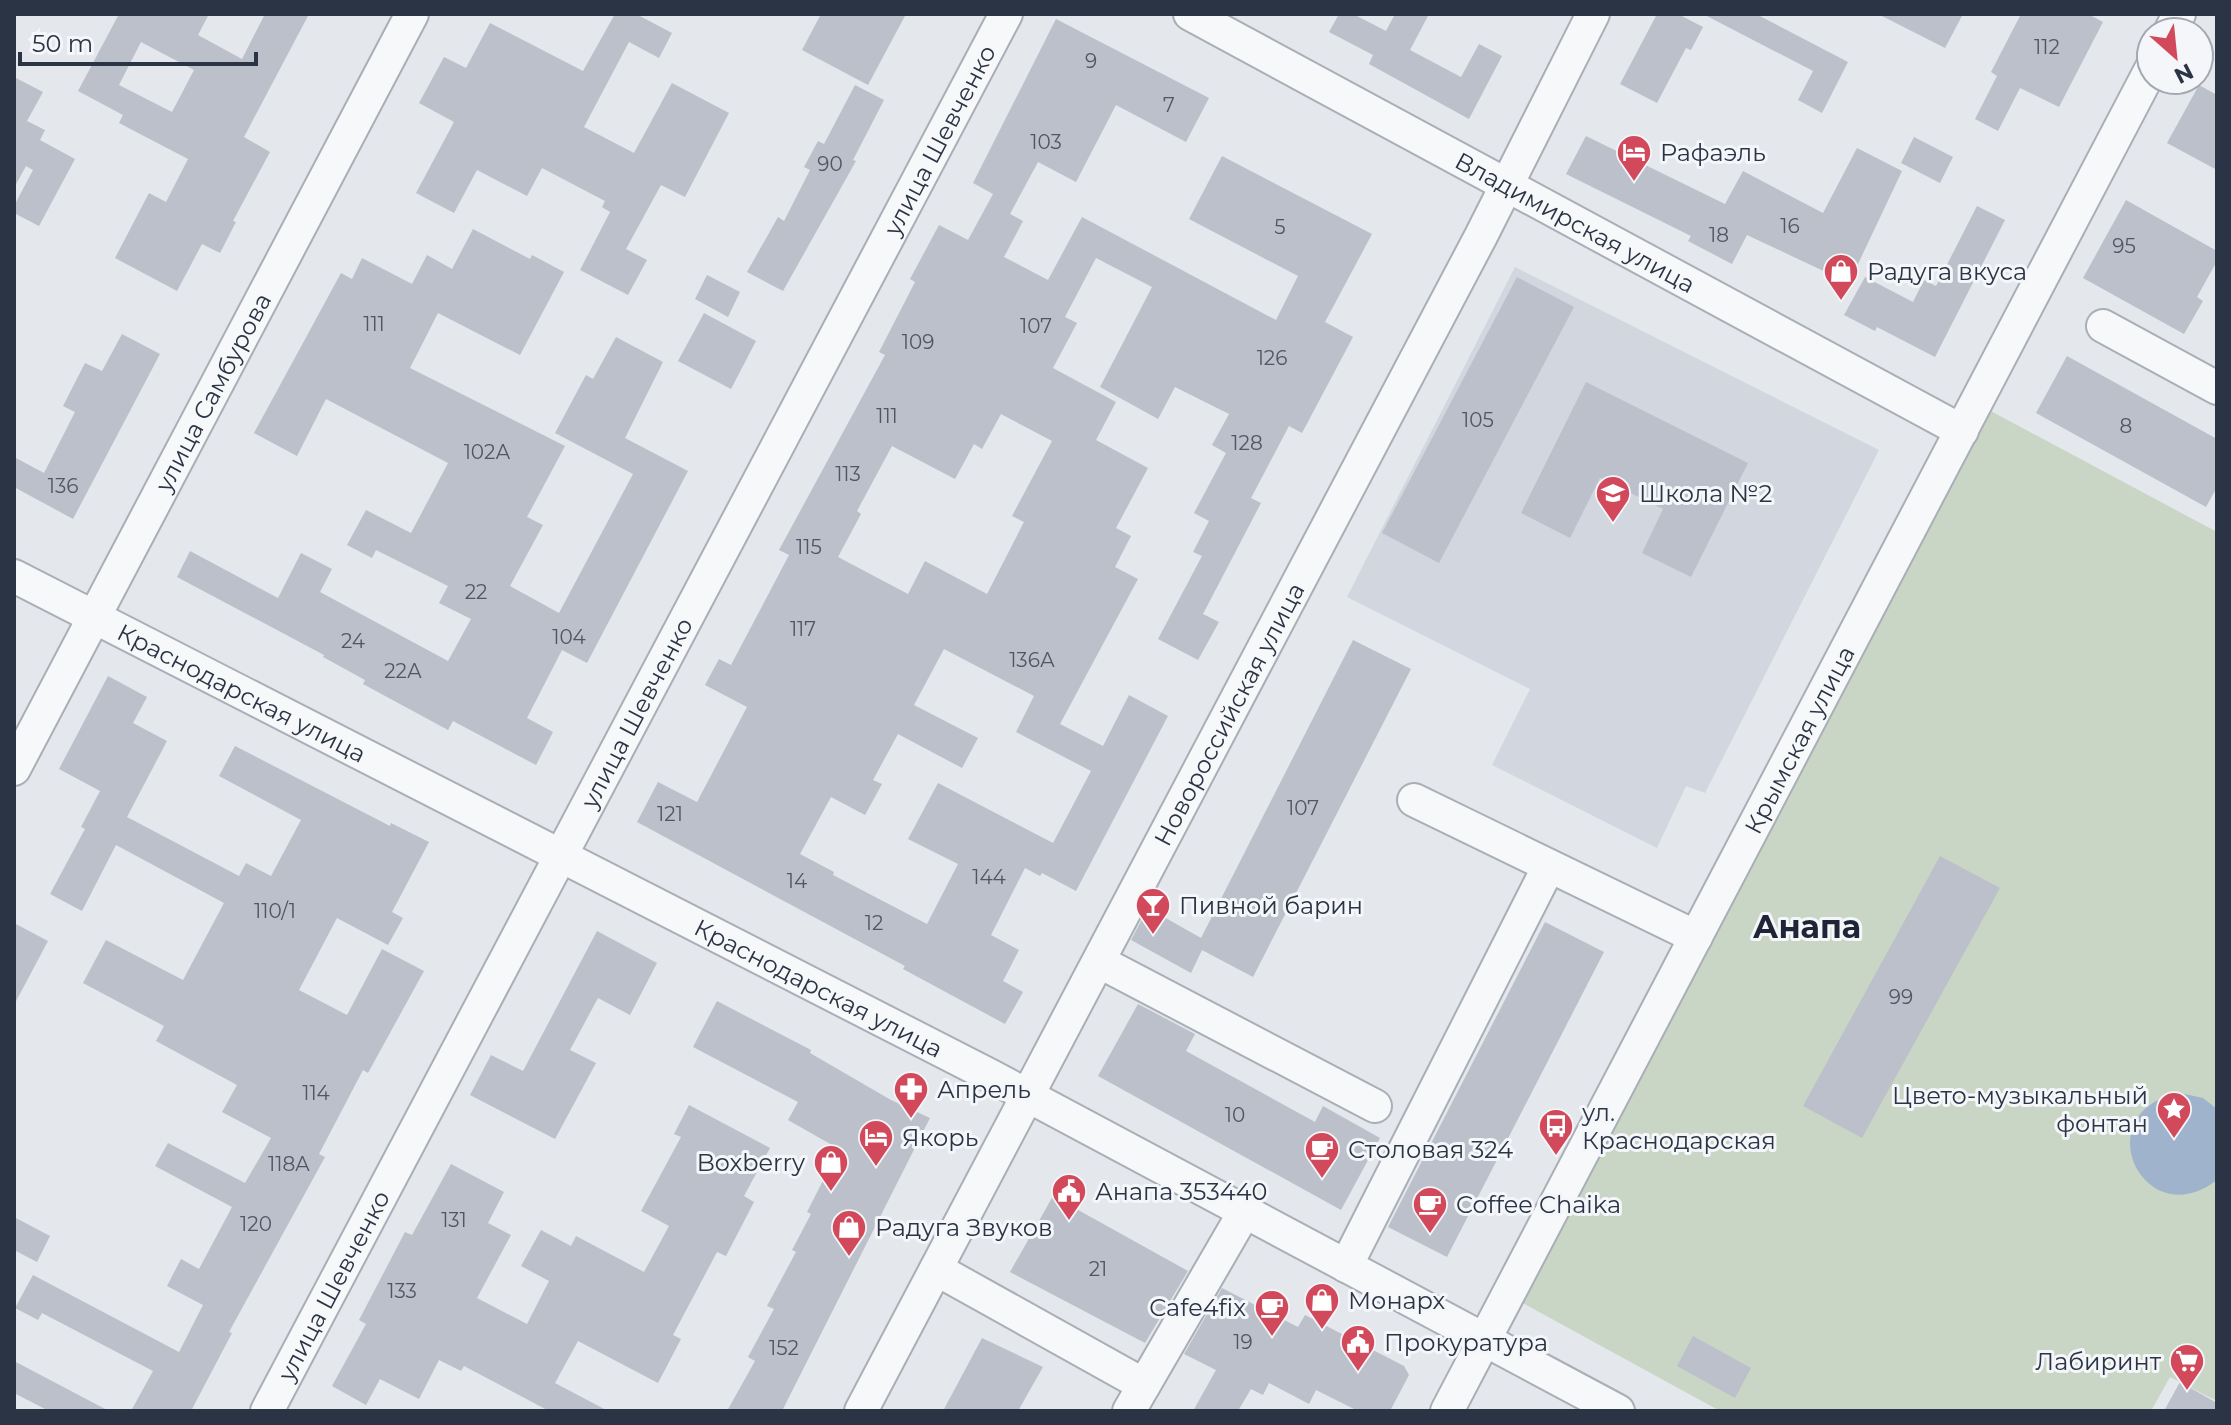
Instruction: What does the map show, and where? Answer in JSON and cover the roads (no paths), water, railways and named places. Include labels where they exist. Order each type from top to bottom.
[{"type":"street","name":"улица Самбурова","points":[[14,769],[412,14]]},
{"type":"street","name":"улица Шевченко","points":[[267,1411],[1006,14]]},
{"type":"street","name":"Владимирская улица","points":[[1190,14],[1962,431]]},
{"type":"street","name":"Новороссийская улица","points":[[861,1411],[1100,962],[1593,14]]},
{"type":"street","name":"Крымская улица","points":[[1447,1411],[2137,96]]},
{"type":"street","points":[[2103,326],[2217,388]]},
{"type":"street","name":"Краснодарская улица","points":[[14,576],[1028,1095],[1618,1411]]},
{"type":"street","points":[[1414,800],[1696,937]]},
{"type":"street","points":[[1346,1266],[1549,866]]},
{"type":"street","points":[[1100,962],[1375,1106]]},
{"type":"street","points":[[936,1269],[1136,1398],[1245,1211]]},
{"type":"water","name":"Цвето-музыкальный фонтан","points":[[2180,1093],[2203,1098],[2217,1109],[2217,1180],[2190,1193],[2166,1193],[2147,1182],[2135,1165],[2130,1143],[2135,1122],[2151,1104]]},
{"type":"place","name":"Рафаэль","points":[[1634,183]]},
{"type":"place","name":"Радуга вкуса","points":[[1841,302]]},
{"type":"place","name":"Школа №2","points":[[1613,524]]},
{"type":"place","name":"Пивной барин","points":[[1153,936]]},
{"type":"place","name":"Апрель","points":[[911,1120]]},
{"type":"place","name":"Цвето-музыкальный фонтан","points":[[2174,1140]]},
{"type":"place","name":"ул. Краснодарская","points":[[1556,1157]]},
{"type":"place","name":"Якорь","points":[[876,1168]]},
{"type":"place","name":"Столовая 324","points":[[1322,1180]]},
{"type":"place","name":"Boxberry","points":[[831,1193]]},
{"type":"place","name":"Анапа 353440","points":[[1069,1222]]},
{"type":"place","name":"Coffee Chaika","points":[[1430,1235]]},
{"type":"place","name":"Радуга Звуков","points":[[849,1258]]},
{"type":"place","name":"Монарх","points":[[1322,1331]]},
{"type":"place","name":"Cafe4fix","points":[[1272,1338]]},
{"type":"place","name":"Прокуратура","points":[[1358,1373]]},
{"type":"place","name":"Лабиринт","points":[[2187,1392]]},
{"type":"district","name":"Анапа","points":[[1807,926]]}]
